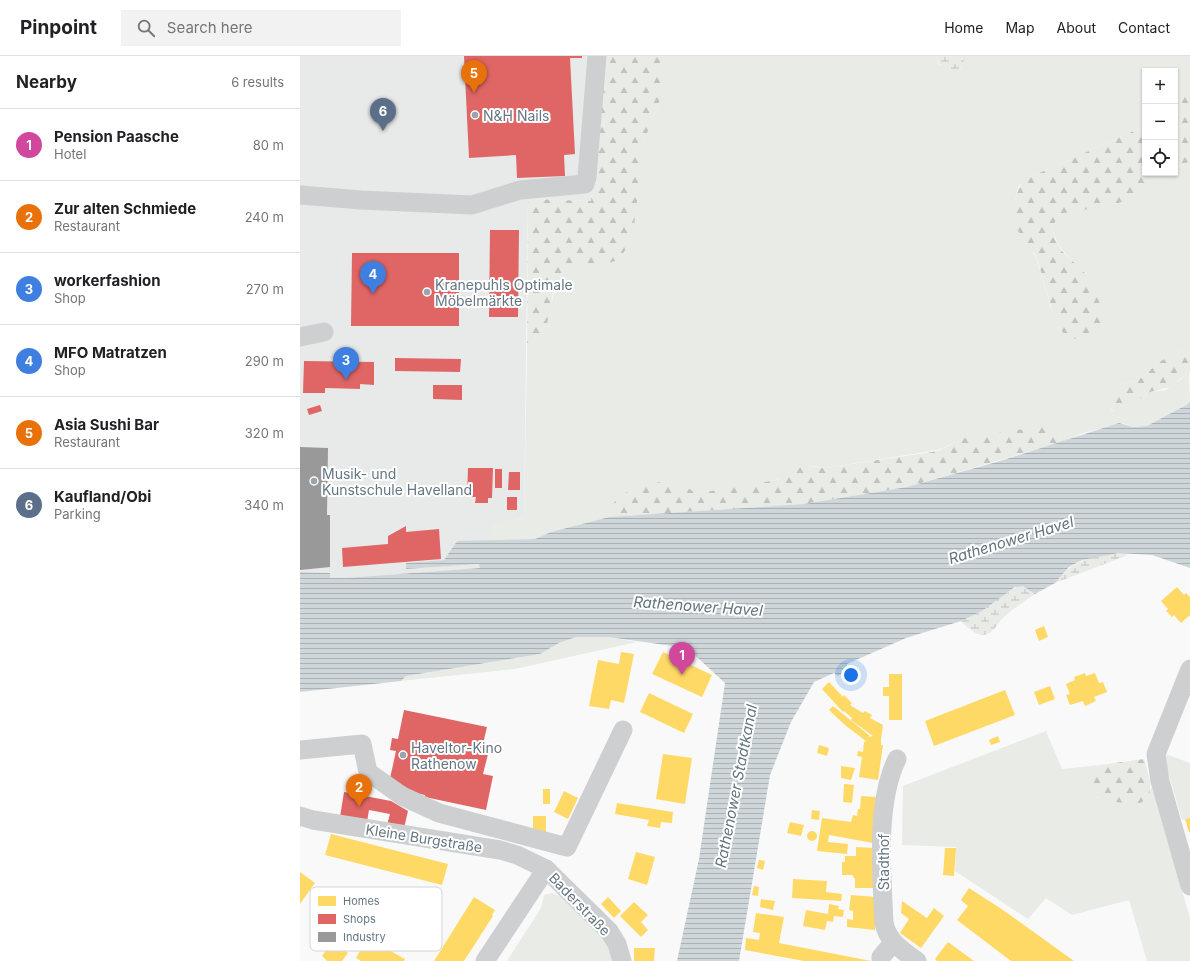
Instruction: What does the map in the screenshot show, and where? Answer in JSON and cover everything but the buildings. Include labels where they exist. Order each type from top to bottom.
[{"type":"street","points":[[300,195],[320,187],[360,200],[472,205],[520,190],[585,184],[587,177],[597,56]]},
{"type":"street","points":[[300,337],[324,332]]},
{"type":"street","points":[[1190,670],[1156,754],[1160,781],[1190,886]]},
{"type":"street","points":[[300,750],[362,744],[368,772],[402,796],[439,813],[567,847],[623,730]]},
{"type":"street","name":"Stadthof","points":[[894,943],[886,934],[884,923],[882,840],[887,783],[897,759]]},
{"type":"street","name":"Kleine Burgstraße","points":[[300,816],[313,820],[500,850],[517,855],[546,869]]},
{"type":"street","points":[[485,961],[546,869]]},
{"type":"street","name":"Baderstraße","points":[[546,869],[609,931],[617,944],[622,961]]},
{"type":"street","points":[[881,961],[881,957],[894,943],[917,961]]},
{"type":"shaded area","points":[[300,56],[604,56],[591,201],[528,199],[524,518],[492,526],[492,541],[457,541],[444,560],[406,563],[406,569],[480,564],[480,568],[345,578],[330,578],[330,573],[300,572]]},
{"type":"green space","points":[[604,56],[660,56],[660,100],[644,141],[633,235],[624,252],[615,261],[605,264],[575,265],[565,271],[559,278],[554,288],[547,324],[527,350],[528,199],[591,201]]},
{"type":"green space","points":[[660,56],[936,56],[939,65],[961,70],[965,56],[1190,56],[1190,90],[1178,102],[1178,68],[1142,68],[1142,127],[1028,178],[1018,187],[1015,201],[1016,222],[1037,260],[1050,305],[1062,332],[1086,274],[1065,253],[1057,242],[1052,228],[1057,218],[1065,213],[1078,210],[1151,181],[1157,176],[1178,176],[1178,167],[1190,161],[1190,348],[1161,361],[1137,381],[1118,384],[1109,408],[1112,411],[1121,412],[1150,392],[1166,390],[1189,373],[1190,403],[1147,426],[1133,427],[1123,423],[1083,433],[1062,442],[1060,433],[965,438],[938,450],[825,468],[808,467],[782,478],[747,486],[699,493],[690,491],[680,484],[613,505],[609,517],[551,532],[535,539],[492,541],[492,526],[524,518],[527,350],[547,324],[548,314],[559,278],[565,271],[574,265],[585,264],[638,177],[644,141],[660,100]]},
{"type":"green space","points":[[936,56],[965,56],[960,70],[956,73],[952,73],[947,72],[943,68]]},
{"type":"green space","points":[[1190,90],[1190,161],[1178,167],[1178,104],[1178,102]]},
{"type":"green space","points":[[1142,127],[1142,176],[1157,176],[1142,193],[1135,197],[1113,205],[1065,213],[1057,218],[1052,228],[1055,239],[1063,252],[1086,274],[1104,312],[1100,327],[1092,333],[1074,339],[1067,339],[1061,330],[1053,311],[1038,262],[1018,231],[1014,218],[1015,202],[1019,188],[1028,178]]},
{"type":"green space","points":[[1190,348],[1190,373],[1181,378],[1171,387],[1150,392],[1121,412],[1115,412],[1109,408],[1110,400],[1118,384],[1137,381],[1161,361]]},
{"type":"green space","points":[[1038,427],[1052,429],[1060,433],[1062,442],[907,487],[804,504],[609,517],[616,500],[629,491],[646,485],[673,482],[699,493],[777,480],[805,466],[825,468],[938,451],[965,438]]},
{"type":"green space","points":[[1118,552],[1128,555],[1055,583],[1069,569],[1083,560]]},
{"type":"green space","points":[[1020,585],[1027,587],[1035,594],[1008,613],[989,633],[980,635],[972,631],[961,621],[982,611],[992,602]]},
{"type":"green space","points":[[576,637],[608,637],[637,642],[515,669],[401,681],[406,676],[540,654],[559,643]]},
{"type":"green space","points":[[1046,731],[1062,769],[1100,765],[1094,772],[1092,781],[1093,790],[1098,798],[1145,800],[1152,787],[1190,918],[1190,961],[1147,961],[1129,900],[1072,915],[1046,898],[1028,919],[955,871],[956,847],[902,845],[903,786]]},
{"type":"green space","points":[[1166,754],[1190,763],[1190,818],[1182,820],[1167,768]]},
{"type":"green space","points":[[1144,759],[1149,778],[1150,791],[1144,801],[1137,804],[1106,801],[1093,795],[1091,783],[1093,775],[1100,765]]},
{"type":"green space","points":[[552,893],[563,897],[602,935],[616,961],[507,961],[541,908],[544,895]]},
{"type":"water","points":[[1190,403],[1190,568],[1152,555],[1118,553],[1082,560],[1069,567],[1055,583],[1035,594],[1023,586],[1015,587],[982,611],[961,621],[906,638],[847,664],[847,670],[838,676],[834,673],[814,682],[791,722],[770,775],[739,961],[677,961],[699,859],[725,683],[687,648],[608,637],[576,637],[559,643],[540,654],[406,676],[401,681],[300,692],[300,572],[330,573],[330,578],[345,578],[480,568],[479,564],[406,569],[406,563],[444,560],[457,541],[535,539],[551,532],[609,517],[804,504],[907,487],[1000,461],[1119,423],[1133,427],[1147,426]]},
{"type":"place","name":"Asia Sushi Bar","points":[[474,93]]},
{"type":"place","name":"N&H Nails","points":[[475,115]]},
{"type":"place","name":"Kaufland/Obi","points":[[383,131]]},
{"type":"place","name":"Kranepuhls Optimale Möbelmärkte","points":[[427,292]]},
{"type":"place","name":"MFO Matratzen","points":[[373,294]]},
{"type":"place","name":"workerfashion","points":[[346,380]]},
{"type":"place","name":"Musik- und Kunstschule Havelland","points":[[314,481]]},
{"type":"place","name":"Pension Paasche","points":[[682,675]]},
{"type":"place","name":"Haveltor-Kino Rathenow","points":[[403,755]]},
{"type":"place","name":"Zur alten Schmiede","points":[[359,807]]},
{"type":"water label","name":"Rathenower Havel","points":[[1011,540]]},
{"type":"water label","name":"Rathenower Havel","points":[[698,606]]},
{"type":"water label","name":"Rathenower Stadtkanal","points":[[736,786]]}]
